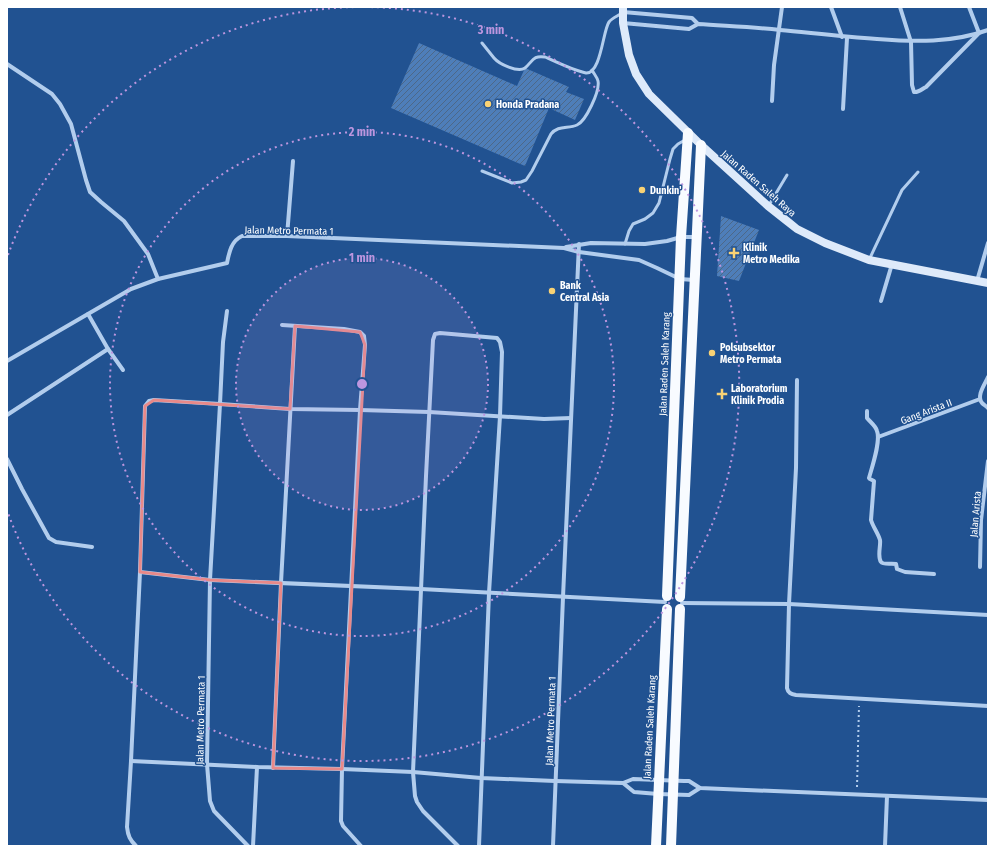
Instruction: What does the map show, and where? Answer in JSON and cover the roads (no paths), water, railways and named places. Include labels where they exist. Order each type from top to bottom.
[{"type":"main road","name":"Jalan Raden Saleh Raya","points":[[623,10],[623,23],[629,55],[636,74],[649,94],[688,136],[768,206],[797,228],[825,243],[869,260],[988,283]]},
{"type":"main road","name":"Jalan Raden Saleh Karang","points":[[656,846],[680,279],[688,136]]},
{"type":"main road","points":[[671,846],[700,145]]},
{"type":"main road","points":[[674,594],[681,603],[673,612],[666,602],[674,594]]},
{"type":"street","points":[[772,101],[774,65],[782,7]]},
{"type":"street","points":[[831,7],[842,37]]},
{"type":"street","points":[[900,7],[911,42],[912,90],[914,92],[920,91],[926,87],[979,33]]},
{"type":"street","points":[[969,7],[979,33]]},
{"type":"street","points":[[623,10],[692,18],[698,24]]},
{"type":"street","points":[[623,23],[689,29],[698,24],[778,30],[847,38],[911,42],[957,39],[988,30]]},
{"type":"street","points":[[843,109],[847,38]]},
{"type":"street","points":[[7,64],[52,94],[60,104],[71,124],[90,192],[124,221],[148,254],[158,279]]},
{"type":"street","points":[[287,236],[293,161]]},
{"type":"street","name":"Jalan Metro Permata 1","points":[[7,361],[118,295],[131,289],[158,279],[227,263],[232,245],[236,238],[242,236],[287,236],[564,248],[579,252],[639,260],[680,279],[694,280]]},
{"type":"street","name":"Jalan Metro Permata 1","points":[[564,248],[579,244],[591,243],[645,244],[682,237],[696,237]]},
{"type":"street","points":[[977,281],[988,243]]},
{"type":"street","name":"Jalan Metro Permata 1","points":[[553,846],[579,244]]},
{"type":"street","points":[[881,301],[892,264]]},
{"type":"street","name":"Jalan Metro Permata 1","points":[[226,311],[210,580],[206,764],[210,801],[214,811],[248,846]]},
{"type":"street","points":[[88,314],[108,349],[123,370]]},
{"type":"street","points":[[282,325],[344,329],[360,332],[364,336],[365,345],[360,410],[342,769],[341,821],[343,826],[361,846]]},
{"type":"street","points":[[273,768],[281,583],[295,326]]},
{"type":"street","points":[[458,846],[423,811],[417,802],[413,772],[433,340],[435,334],[440,333],[495,337],[499,339],[502,346],[500,416],[489,593],[479,846]]},
{"type":"street","points":[[7,415],[108,349]]},
{"type":"street","points":[[988,377],[980,399],[988,408]]},
{"type":"street","points":[[797,380],[796,468],[789,604],[788,691],[791,694],[796,695],[988,706]]},
{"type":"street","name":"Gang Arista II","points":[[878,438],[980,399]]},
{"type":"street","points":[[136,846],[130,840],[127,827],[132,761],[145,412],[149,401],[154,400],[290,409],[429,412],[571,418]]},
{"type":"street","points":[[867,411],[867,418],[878,432],[875,454],[869,478],[874,481],[871,520],[880,541],[881,562],[882,564],[896,564],[897,569],[905,572],[934,574]]},
{"type":"street","points":[[7,459],[49,538],[56,542],[92,547]]},
{"type":"street","name":"Jalan Arista","points":[[980,567],[981,520],[988,461]]},
{"type":"street","points":[[140,572],[210,580],[666,602]]},
{"type":"street","points":[[681,603],[789,604],[988,615]]},
{"type":"street","points":[[132,761],[273,768],[413,772],[481,778],[555,781],[623,783],[633,779],[674,780],[689,781],[700,788],[988,800]]},
{"type":"street","points":[[254,846],[257,767]]},
{"type":"street","points":[[623,783],[634,792],[658,794],[689,795],[700,788]]},
{"type":"street","points":[[885,846],[887,796]]},
{"type":"lane","points":[[482,43],[499,62],[516,70],[524,69],[532,60],[540,56],[586,73],[592,70],[602,48],[609,22],[623,10]]},
{"type":"lane","points":[[482,171],[512,182],[521,182],[526,180],[554,130],[577,125],[584,118],[594,99],[598,87],[598,82],[592,70]]},
{"type":"lane","points":[[625,244],[633,224],[645,219],[653,213],[659,203],[673,149],[688,136]]},
{"type":"lane","points":[[869,260],[902,190],[918,172]]},
{"type":"lane","points":[[768,206],[787,175]]},
{"type":"place","name":"Honda Pradana","points":[[488,104]]},
{"type":"place","name":"Dunkin'","points":[[642,190]]},
{"type":"place","name":"Klinik Metro Medika","points":[[734,253]]},
{"type":"place","name":"Bank Central Asia","points":[[552,291]]},
{"type":"place","name":"Polsubsektor Metro Permata","points":[[712,353]]},
{"type":"place","name":"Laboratorium Klinik Prodia","points":[[722,394]]}]
